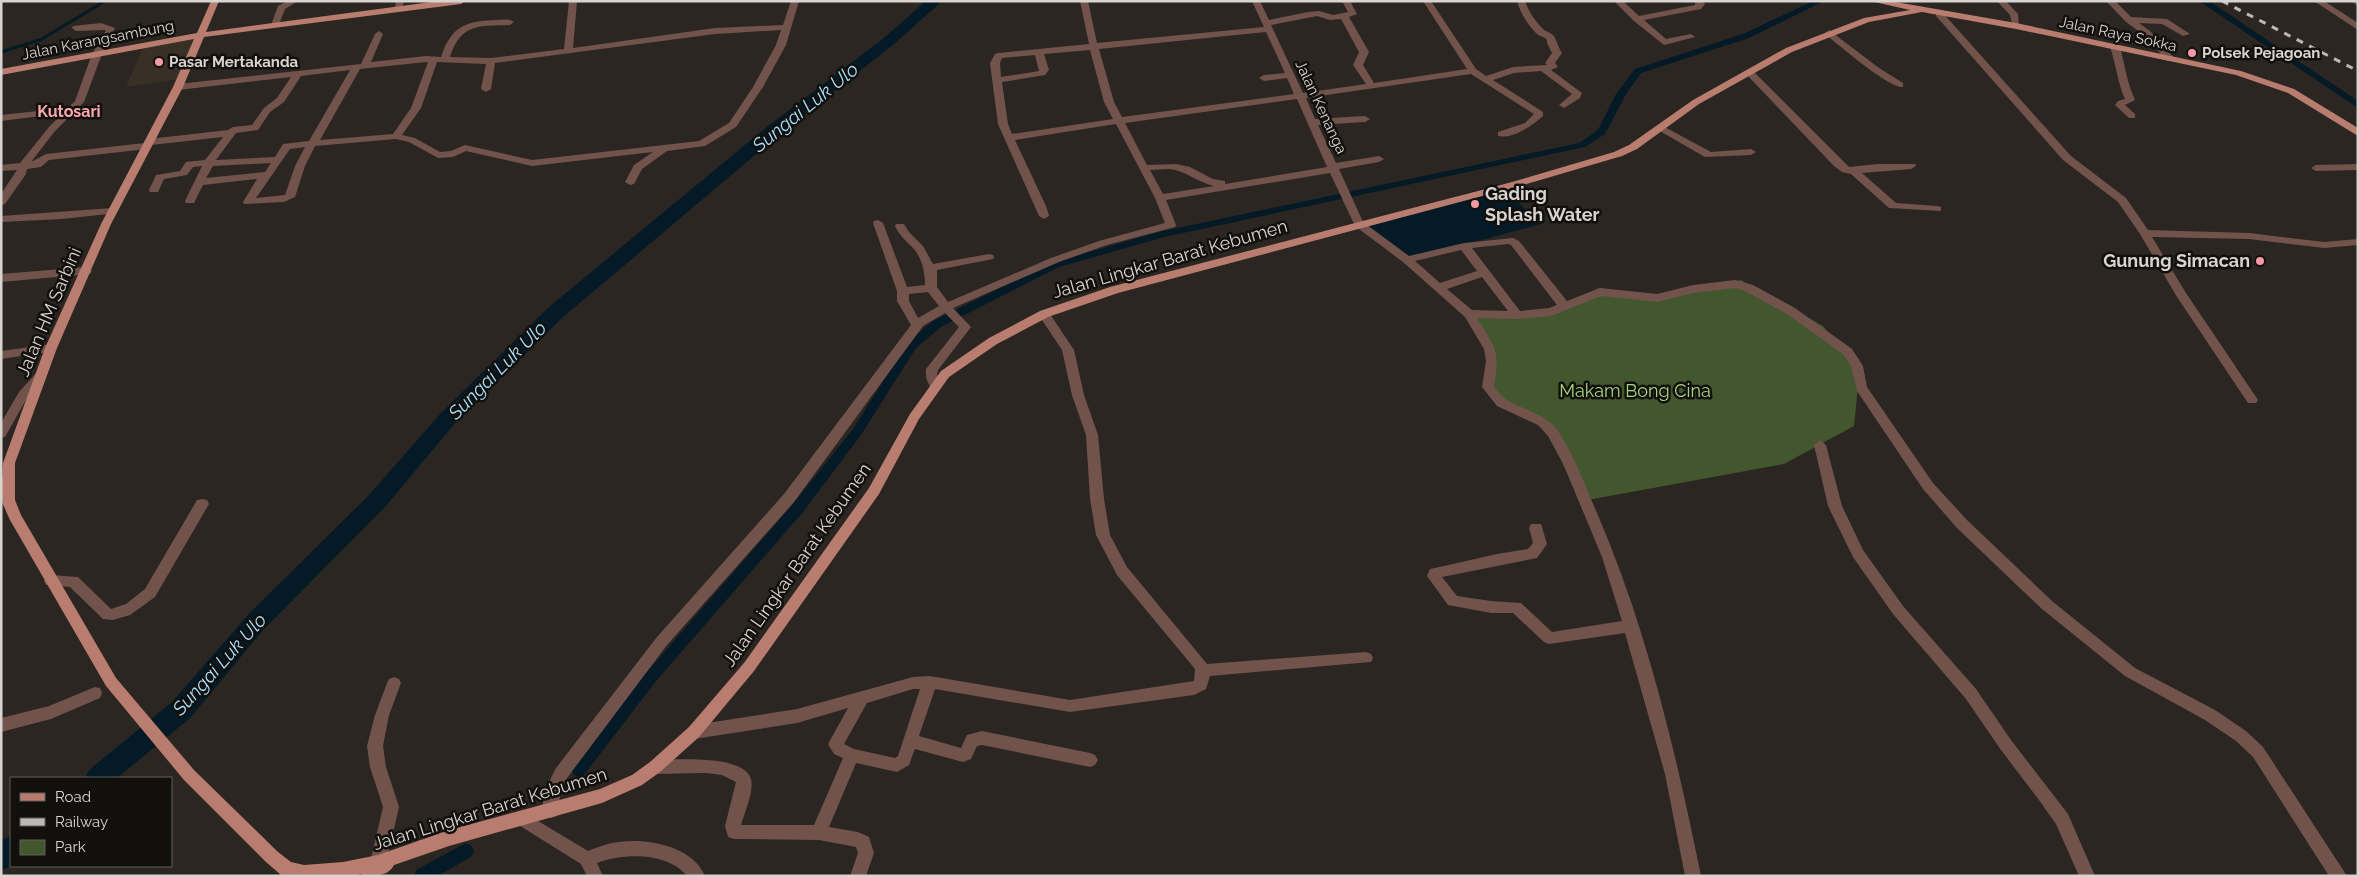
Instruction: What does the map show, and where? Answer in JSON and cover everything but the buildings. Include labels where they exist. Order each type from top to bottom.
[{"type":"main road","name":"Jalan HM Sarbini","points":[[215,1],[178,87],[113,211],[51,348],[10,463],[8,500],[15,516],[96,659],[118,690],[166,749],[224,811]]},
{"type":"main road","name":"Jalan Karangsambung","points":[[1,72],[200,34],[275,25],[400,5],[461,1]]},
{"type":"main road","points":[[1874,1],[1897,10]]},
{"type":"main road","name":"Jalan Lingkar Barat Kebumen","points":[[224,811],[287,869],[304,874],[343,870],[373,870],[405,853],[602,796],[637,780],[655,767],[694,732],[749,667],[874,491],[914,417],[945,374],[970,355],[1044,314],[1114,290],[1577,168],[1633,148],[1696,102],[1789,50],[1829,33],[1897,10],[1918,10]]},
{"type":"main road","name":"Jalan Raya Sokka","points":[[1918,10],[2016,26],[2238,74],[2291,91],[2339,119],[2358,133]]},
{"type":"street","points":[[275,25],[281,8],[294,1]]},
{"type":"street","points":[[568,51],[573,1]]},
{"type":"street","points":[[200,182],[268,175],[287,146],[370,140],[396,136],[412,140],[438,155],[453,154],[465,148],[532,163],[702,144],[717,133],[733,125],[773,62],[796,1]]},
{"type":"street","points":[[551,811],[553,791],[561,772],[662,641],[789,498],[841,426],[920,323],[1056,260],[1103,242],[1172,224],[1145,168],[1109,102],[1093,45],[1084,1]]},
{"type":"street","name":"Jalan Kenanga","points":[[1256,1],[1359,224]]},
{"type":"street","points":[[1044,216],[1037,195],[1018,162],[1003,124],[995,63],[998,56],[1268,26],[1287,20],[1292,16],[1322,14],[1330,17],[1354,13],[1346,1]]},
{"type":"street","points":[[1427,1],[1472,71],[1540,114],[1528,124],[1501,134]]},
{"type":"street","points":[[1485,79],[1513,70],[1553,67],[1550,63],[1555,58],[1556,51],[1551,43],[1552,40],[1548,35],[1541,34],[1524,11],[1521,1]]},
{"type":"street","points":[[1618,1],[1664,42],[1691,37]]},
{"type":"street","points":[[1636,19],[1698,7],[1701,4],[1699,1]]},
{"type":"street","points":[[2001,1],[2014,14],[2016,26]]},
{"type":"street","points":[[2110,1],[2128,20],[2147,33],[2170,59]]},
{"type":"street","points":[[2318,1],[2358,27]]},
{"type":"street","points":[[1939,14],[2067,158],[2115,194],[2145,232],[2181,294],[2252,400]]},
{"type":"street","points":[[1343,15],[1364,52],[1358,65],[1372,87]]},
{"type":"street","points":[[2128,20],[2164,21],[2186,34]]},
{"type":"street","points":[[445,59],[451,40],[461,28],[471,25],[510,22]]},
{"type":"street","points":[[1,202],[21,174],[23,166],[60,119],[79,102],[97,54],[112,28],[101,26],[76,28]]},
{"type":"street","points":[[178,87],[434,59],[491,60],[715,31],[786,27]]},
{"type":"street","points":[[1829,33],[1876,70],[1900,85]]},
{"type":"street","points":[[265,175],[248,202],[288,198],[311,144],[361,66],[379,34]]},
{"type":"street","points":[[2115,47],[2124,77],[2123,85],[2130,100],[2120,105],[2132,116]]},
{"type":"street","points":[[998,80],[1042,73],[1044,70],[1038,51]]},
{"type":"street","points":[[396,136],[416,108],[430,76],[434,59]]},
{"type":"street","points":[[486,89],[491,60]]},
{"type":"street","points":[[1543,68],[1576,92],[1577,96],[1564,105]]},
{"type":"street","points":[[1009,138],[1300,95],[1372,87],[1472,71]]},
{"type":"street","points":[[1749,72],[1846,170],[1911,166]]},
{"type":"street","points":[[190,201],[208,164],[232,130],[256,128],[267,110],[273,109],[280,100],[297,74]]},
{"type":"street","points":[[1264,78],[1290,75]]},
{"type":"street","points":[[1,118],[38,114]]},
{"type":"street","points":[[1312,122],[1365,119]]},
{"type":"street","points":[[1661,128],[1709,155],[1751,152]]},
{"type":"street","points":[[1,168],[38,165],[46,157],[230,133]]},
{"type":"street","points":[[630,182],[638,167],[666,148]]},
{"type":"street","points":[[1160,198],[1379,159]]},
{"type":"street","points":[[154,190],[160,177],[183,174],[190,164],[278,160]]},
{"type":"street","points":[[1145,168],[1174,166],[1190,171],[1210,183],[1238,181],[1240,184]]},
{"type":"street","points":[[2316,168],[2358,167]]},
{"type":"street","points":[[1854,171],[1893,206],[1937,209]]},
{"type":"street","points":[[1,219],[113,211]]},
{"type":"street","points":[[878,223],[903,290],[906,308],[914,322],[920,323]]},
{"type":"street","points":[[1359,224],[1407,260],[1469,314],[1490,350],[1492,361],[1488,387],[1493,395],[1501,403],[1542,422],[1553,433],[1568,461],[1608,557],[1630,626],[1673,774],[1693,876]]},
{"type":"street","points":[[900,226],[903,233],[920,250],[925,263],[930,268],[931,288],[948,310],[964,325],[965,329],[932,368],[931,375],[936,386]]},
{"type":"street","points":[[2145,232],[2249,236],[2324,245],[2358,242]]},
{"type":"street","points":[[1407,260],[1464,246],[1504,240],[1514,243],[1565,307]]},
{"type":"street","points":[[1464,246],[1518,316]]},
{"type":"street","points":[[930,268],[989,258]]},
{"type":"street","points":[[1,278],[86,270]]},
{"type":"street","points":[[1437,288],[1484,272]]},
{"type":"street","points":[[1469,314],[1518,316],[1551,312],[1600,292],[1657,298],[1693,289],[1735,284],[1758,292],[1820,330],[1848,352],[1857,366],[1861,388],[1928,486],[1962,524],[2047,605],[2130,672],[2210,714],[2250,744],[2280,783],[2339,876]]},
{"type":"street","points":[[903,290],[931,288]]},
{"type":"street","points":[[1044,314],[1068,350],[1078,396],[1092,435],[1097,499],[1103,535],[1122,571],[1204,670]]},
{"type":"street","points":[[1,355],[51,348]]},
{"type":"street","points":[[1,434],[24,395],[41,375]]},
{"type":"street","points":[[1820,445],[1835,506],[1858,552],[1898,610],[1971,694],[2006,745],[2062,819],[2087,876]]},
{"type":"street","points":[[51,581],[73,581],[108,615],[116,615],[144,599],[150,593],[178,541],[202,504]]},
{"type":"street","points":[[1536,528],[1540,544],[1532,554],[1488,561],[1434,573],[1434,576],[1453,601],[1491,607],[1516,607],[1550,638],[1630,626]]},
{"type":"street","points":[[1204,670],[1366,658]]},
{"type":"street","points":[[694,732],[796,716],[913,683],[930,682],[1070,706],[1194,688],[1201,684],[1204,670]]},
{"type":"street","points":[[862,697],[836,744],[839,749],[852,755],[897,764],[904,760],[930,682]]},
{"type":"street","points":[[373,870],[391,806],[378,767],[375,746],[382,715],[394,683]]},
{"type":"street","points":[[1,725],[51,712],[95,693]]},
{"type":"street","points":[[910,741],[963,755],[966,754],[972,740],[982,738],[1090,760]]},
{"type":"street","points":[[819,833],[852,755]]},
{"type":"street","points":[[655,767],[706,766],[724,768],[743,778],[744,786],[732,826],[734,832],[819,833],[863,842],[866,853],[858,876]]},
{"type":"street","points":[[523,819],[587,859],[595,876]]},
{"type":"street","points":[[587,859],[621,849],[662,853],[680,859],[692,867],[697,876]]},
{"type":"shaded area","name":"Pasar Mertakanda","points":[[200,35],[181,79],[126,87],[144,45]]},
{"type":"green space","name":"Makam Bong Cina","points":[[1741,280],[1823,326],[1860,367],[1854,426],[1784,464],[1582,501],[1540,420],[1492,399],[1486,345],[1465,313],[1517,314],[1554,309],[1599,288],[1655,296]]},
{"type":"water","name":"Gading Splash Water","points":[[1499,184],[1541,224],[1407,260],[1359,224]]},
{"type":"waterway","points":[[1,52],[42,39],[105,1]]},
{"type":"waterway","name":"Sungai Luk Ulo","points":[[99,777],[181,710],[256,622],[377,501],[449,417],[556,312],[774,130],[889,41],[935,1]]},
{"type":"waterway","points":[[579,770],[651,677],[798,508],[857,432],[912,345],[937,324],[1055,265],[1163,234],[1582,145],[1602,132],[1621,94],[1638,71],[1746,36],[1820,1]]},
{"type":"waterway","points":[[2203,1],[2358,105]]},
{"type":"waterway","name":"Sungai Luk Ulo","points":[[1,857],[10,850]]},
{"type":"waterway","points":[[422,876],[466,851]]},
{"type":"railway","points":[[2222,1],[2358,71]]},
{"type":"place","name":"Polsek Pejagoan","points":[[2192,53]]},
{"type":"place","name":"Pasar Mertakanda","points":[[159,62]]},
{"type":"place","name":"Gading Splash Water","points":[[1475,204]]},
{"type":"place","name":"Gunung Simacan","points":[[2260,261]]},
{"type":"district","name":"Kutosari","points":[[69,111]]}]
